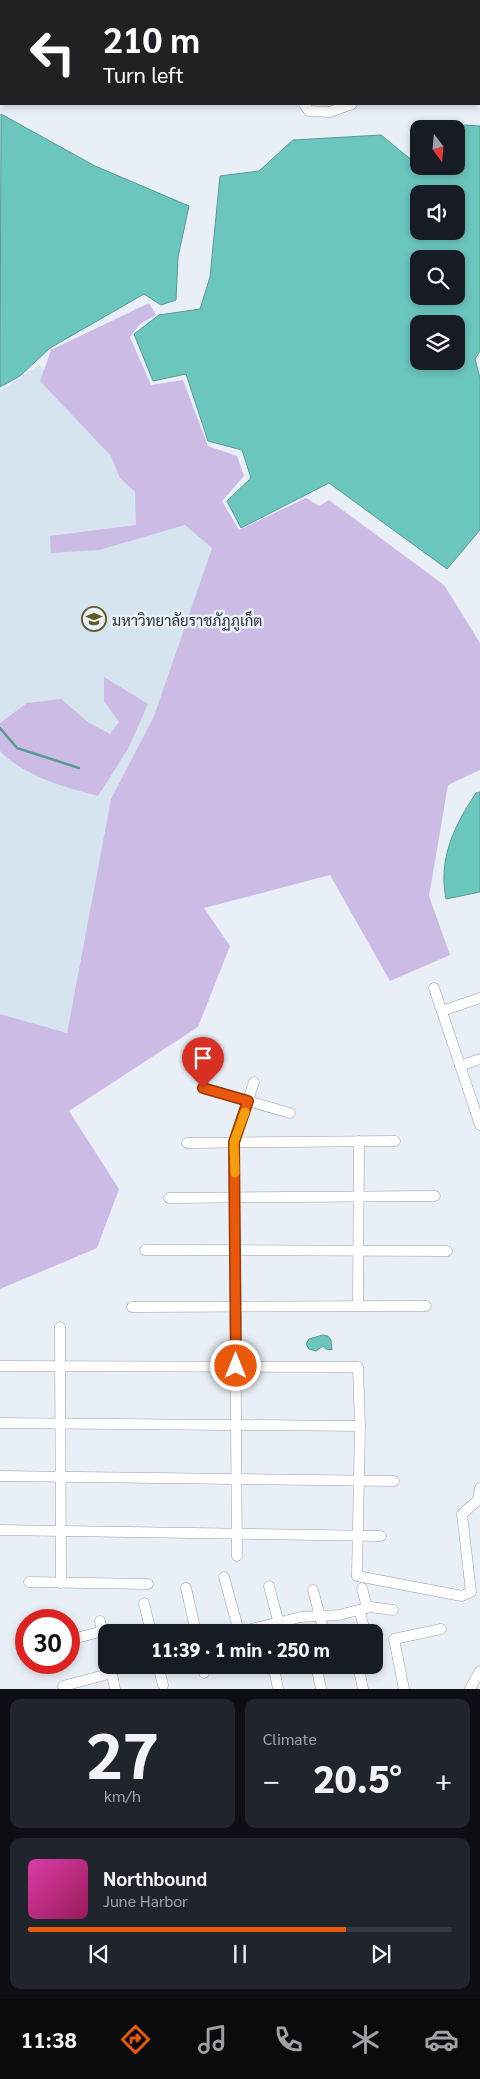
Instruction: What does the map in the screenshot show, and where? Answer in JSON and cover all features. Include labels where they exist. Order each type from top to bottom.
[{"type":"street","points":[[305,105],[309,111],[330,112],[349,105]]},
{"type":"street","points":[[434,988],[479,1119]]},
{"type":"street","points":[[442,1011],[480,998]]},
{"type":"street","points":[[460,1066],[480,1059]]},
{"type":"street","points":[[237,1556],[234,1142],[254,1082]]},
{"type":"street","points":[[203,1088],[290,1113]]},
{"type":"street","points":[[358,1306],[359,1141]]},
{"type":"street","points":[[187,1143],[395,1141]]},
{"type":"street","points":[[169,1198],[235,1196],[435,1196]]},
{"type":"street","points":[[146,1250],[447,1252]]},
{"type":"street","points":[[132,1307],[426,1306]]},
{"type":"street","points":[[60,1327],[61,1583]]},
{"type":"street","points":[[0,1366],[358,1367],[360,1426],[357,1576],[462,1596],[471,1592],[462,1514],[478,1500],[480,1488]]},
{"type":"street","points":[[0,1423],[360,1426]]},
{"type":"street","points":[[0,1476],[394,1481]]},
{"type":"street","points":[[0,1530],[381,1536]]},
{"type":"street","points":[[224,1577],[237,1624]]},
{"type":"street","points":[[29,1582],[148,1584]]},
{"type":"street","points":[[269,1586],[279,1624]]},
{"type":"street","points":[[186,1588],[194,1624]]},
{"type":"street","points":[[362,1588],[365,1624]]},
{"type":"street","points":[[313,1590],[322,1624]]},
{"type":"street","points":[[144,1603],[148,1624]]},
{"type":"street","points":[[288,1624],[301,1618],[364,1610],[378,1606],[392,1610]]},
{"type":"street","points":[[80,1635],[98,1628]]},
{"type":"street","points":[[404,1689],[394,1639],[441,1629]]},
{"type":"street","points":[[470,1689],[480,1671]]},
{"type":"street","points":[[63,1686],[98,1672]]},
{"type":"street","points":[[112,1674],[115,1689]]},
{"type":"street","points":[[160,1674],[163,1685]]},
{"type":"street","points":[[275,1674],[278,1689]]},
{"type":"street","points":[[318,1674],[321,1689]]},
{"type":"street","points":[[360,1674],[364,1689]]},
{"type":"shaded area","points":[[1,114],[95,166],[189,206],[178,257],[176,300],[161,305],[144,294],[50,348],[20,376],[0,387]]},
{"type":"shaded area","points":[[465,125],[480,126],[480,351],[475,359],[480,378],[480,530],[447,569],[329,483],[241,528],[227,501],[251,478],[242,450],[208,441],[186,374],[153,381],[134,334],[159,315],[200,309],[210,277],[220,176],[259,171],[293,140],[381,135],[410,159],[410,175],[465,175]]},
{"type":"shaded area","points":[[149,303],[156,315],[140,324],[130,337],[151,385],[183,380],[208,446],[237,456],[244,476],[222,501],[239,530],[306,498],[319,506],[329,500],[444,585],[480,643],[480,770],[448,785],[429,896],[450,955],[390,981],[330,875],[204,908],[230,946],[198,1027],[69,1111],[119,1189],[97,1248],[0,1289],[0,1014],[67,1033],[111,799],[154,716],[212,548],[185,525],[99,550],[51,553],[50,536],[136,525],[135,492],[120,478],[111,456],[40,381],[51,350]]},
{"type":"shaded area","name":"มหาวิทยาลัยราชภัฏภูเก็ต","points":[[39,365],[221,522],[154,716],[111,799],[67,1033],[0,1014],[0,391]]},
{"type":"shaded area","points":[[104,677],[148,704],[128,749],[98,796],[46,780],[21,768],[0,751],[0,723],[27,703],[61,699],[88,722],[110,734],[119,722],[104,701]]},
{"type":"shaded area","points":[[480,792],[480,892],[446,899],[444,870],[450,843],[468,805],[476,793]]},
{"type":"shaded area","points":[[323,1335],[328,1336],[331,1340],[332,1350],[326,1349],[323,1346],[316,1351],[309,1349],[306,1344],[309,1339]]},
{"type":"waterway","points":[[0,728],[17,748],[79,768]]},
{"type":"slow traffic","points":[[235,1173],[234,1142],[245,1112]]},
{"type":"place","name":"มหาวิทยาลัยราชภัฏภูเก็ต","points":[[94,619]]},
{"type":"route","points":[[203,1088],[248,1101],[234,1142],[236,1366]]}]
